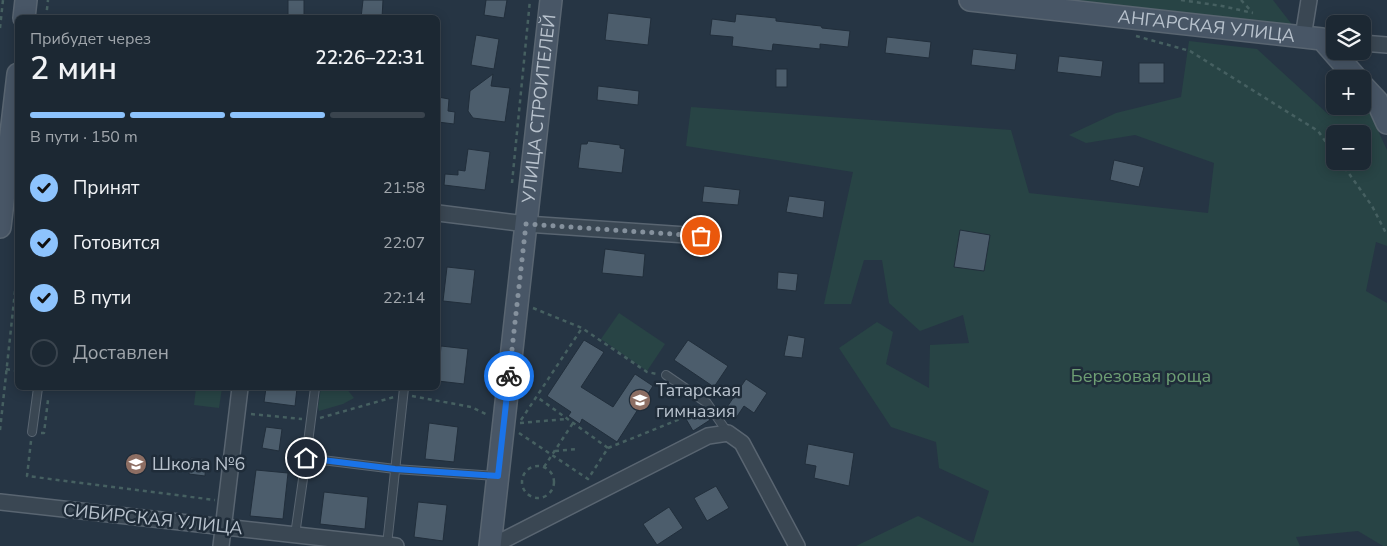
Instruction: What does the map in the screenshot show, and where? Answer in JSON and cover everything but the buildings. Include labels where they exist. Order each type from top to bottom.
[{"type":"street","points":[[24,15],[26,0]]},
{"type":"street","name":"УЛИЦА СТРОИТЕЛЕЙ","points":[[491,546],[552,0]]},
{"type":"street","name":"АНГАРСКАЯ УЛИЦА","points":[[970,0],[1320,39]]},
{"type":"street","points":[[1309,0],[1320,39],[1349,70]]},
{"type":"street","points":[[1371,44],[1387,45]]},
{"type":"street","points":[[1371,95],[1377,101],[1387,123]]},
{"type":"street","points":[[0,228],[15,101]]},
{"type":"street","points":[[440,213],[526,224],[701,236]]},
{"type":"street","points":[[221,546],[240,390]]},
{"type":"street","points":[[491,546],[708,436],[728,433],[742,443],[798,546]]},
{"type":"street","name":"СИБИРСКАЯ УЛИЦА","points":[[0,502],[392,546]]},
{"type":"lane","points":[[666,375],[707,403],[728,433]]},
{"type":"lane","points":[[32,432],[38,390]]},
{"type":"lane","points":[[295,534],[315,390]]},
{"type":"lane","points":[[392,546],[395,469],[403,391]]},
{"type":"lane","points":[[306,458],[395,469],[498,476]]},
{"type":"path","points":[[0,28],[3,0]]},
{"type":"path","points":[[46,15],[48,0]]},
{"type":"path","points":[[512,183],[530,0]]},
{"type":"path","points":[[1181,0],[1253,13]]},
{"type":"path","points":[[1128,34],[1190,51],[1318,131],[1326,142]]},
{"type":"path","points":[[1346,170],[1372,206],[1387,235]]},
{"type":"path","points":[[0,430],[15,290]]},
{"type":"path","points":[[517,303],[582,328],[646,372],[666,375]]},
{"type":"path","points":[[567,419],[520,423],[582,328]]},
{"type":"path","points":[[6,370],[15,371]]},
{"type":"path","points":[[237,412],[311,420],[403,391],[471,407],[504,422],[588,479],[608,448],[685,417],[707,403]]},
{"type":"path","points":[[48,397],[44,433],[32,432],[27,476],[226,501]]},
{"type":"path","points":[[537,397],[608,448]]},
{"type":"path","points":[[544,467],[573,423]]},
{"type":"path","points":[[555,451],[577,449]]},
{"type":"path","points":[[534,466],[544,467],[549,470],[554,479],[552,490],[549,494],[539,498],[528,495],[522,487],[523,476],[529,468],[534,466]]},
{"type":"green space","points":[[1051,0],[1273,0],[1293,26]]},
{"type":"green space","name":"Березовая роща","points":[[1189,41],[1257,49],[1326,112],[1326,115],[1371,115],[1387,150],[1387,246],[1376,242],[1366,291],[1387,303],[1387,546],[1383,546],[1358,531],[1296,537],[1300,546],[856,546],[918,516],[973,543],[989,491],[939,468],[936,442],[891,427],[839,348],[877,322],[893,332],[886,364],[929,388],[930,345],[969,343],[963,315],[920,331],[889,303],[882,260],[864,260],[851,304],[824,304],[853,172],[686,146],[691,107],[1011,130],[1029,193],[1208,213],[1214,163],[1135,135],[1086,143],[1069,135],[1116,113],[1181,97]]},
{"type":"green space","points":[[619,313],[665,344],[647,371],[601,339]]},
{"type":"green space","points":[[196,390],[222,390],[219,408],[194,405]]},
{"type":"green space","points":[[321,390],[348,390],[354,398],[343,404],[319,411]]},
{"type":"way so far","points":[[509,376],[526,224],[701,236]]},
{"type":"place","name":"Татарская гимназия","points":[[640,400]]},
{"type":"place","name":"Школа №6","points":[[136,464]]},
{"type":"route","points":[[306,458],[395,469],[498,476],[509,376]]}]
